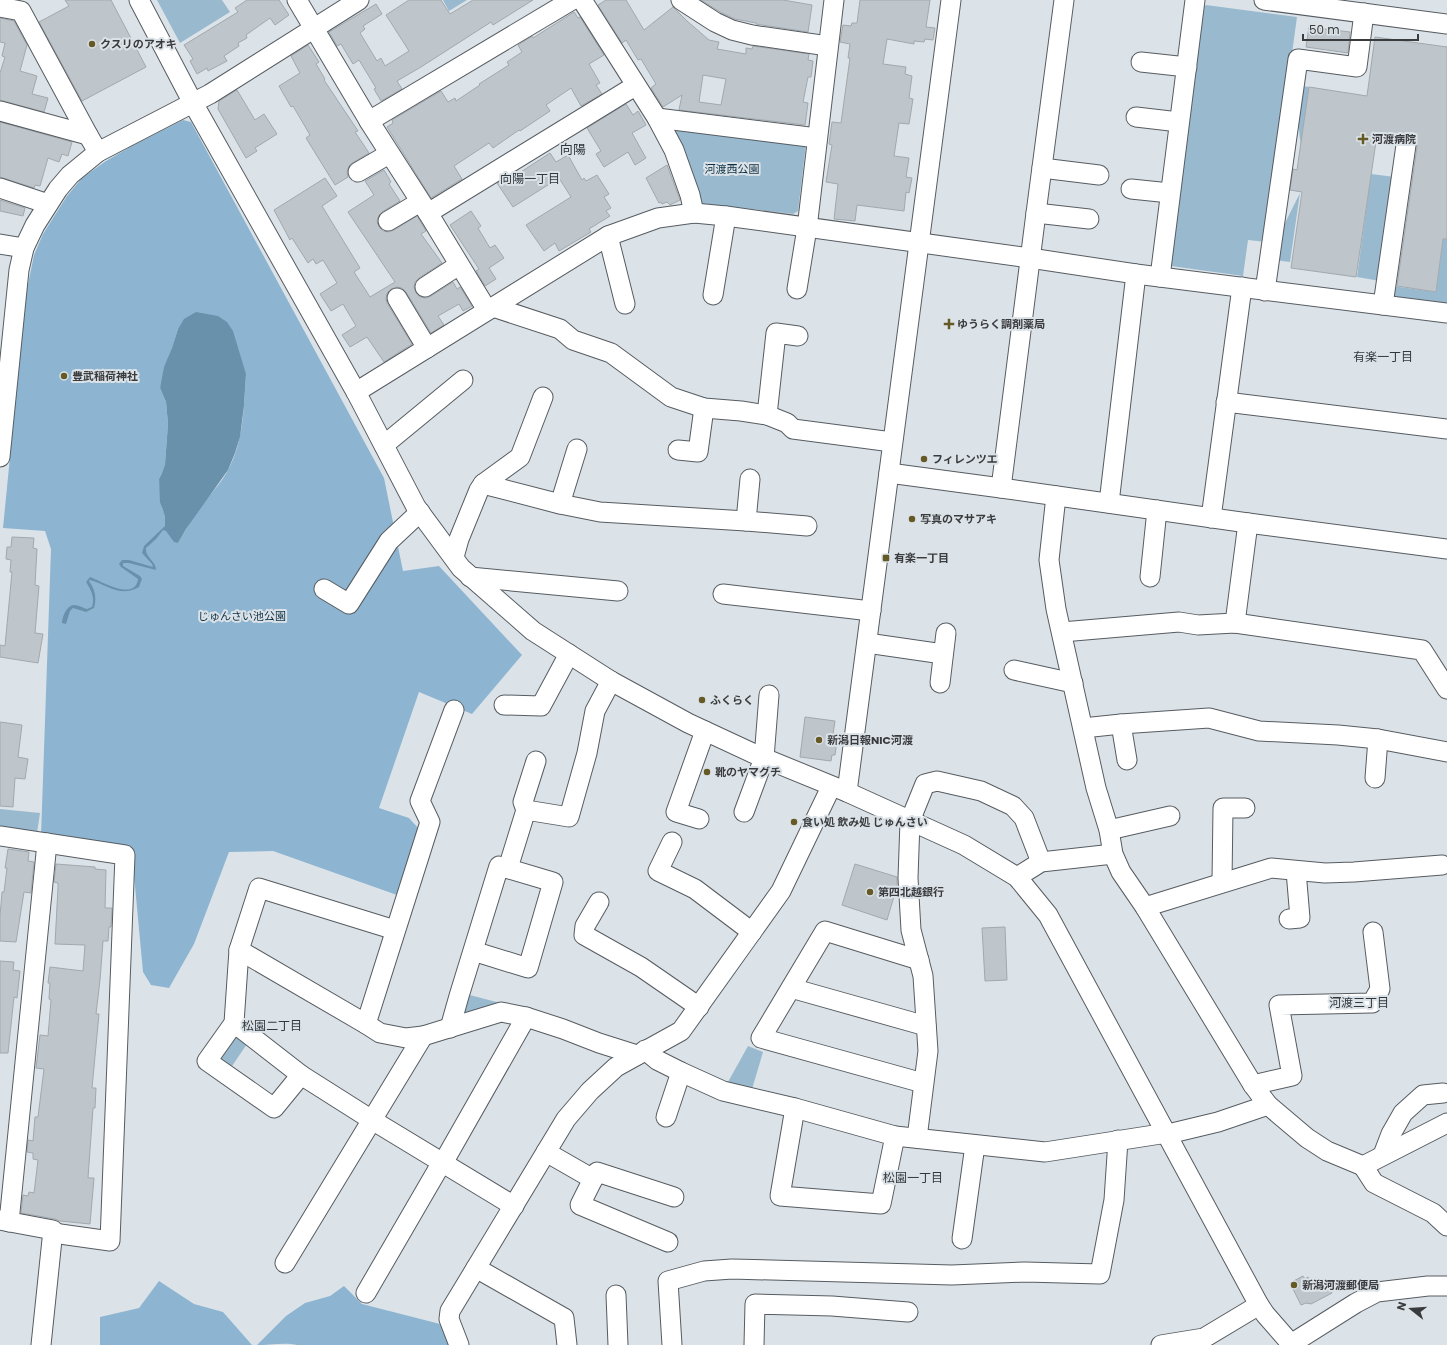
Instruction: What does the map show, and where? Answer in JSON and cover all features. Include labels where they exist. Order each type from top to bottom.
[{"type":"street","points":[[139,0],[193,103],[356,392],[420,512],[461,568],[470,577],[533,631],[611,682],[705,731],[964,845],[1016,877],[1048,915],[1259,1304],[1285,1343],[1377,1292],[1428,1286],[1447,1286]]},
{"type":"street","points":[[297,0],[389,154],[460,265],[490,308],[560,329],[573,340],[611,353],[670,397],[704,408],[767,415],[787,423],[793,429],[892,442]]},
{"type":"street","points":[[0,456],[19,270],[24,248],[35,225],[58,189],[70,174],[98,152],[210,94],[360,0]]},
{"type":"street","points":[[369,121],[572,0]]},
{"type":"street","points":[[582,0],[635,86],[657,118],[674,150],[690,196],[694,213]]},
{"type":"street","points":[[681,0],[715,22],[732,30],[752,35],[828,46]]},
{"type":"street","points":[[797,289],[807,228],[834,0]]},
{"type":"street","points":[[459,1345],[450,1319],[450,1311],[566,1119],[590,1091],[616,1067],[681,1031],[781,891],[839,789],[867,643],[892,442],[951,0]]},
{"type":"street","points":[[1001,488],[1064,0]]},
{"type":"street","points":[[1160,277],[1195,0]]},
{"type":"street","points":[[1274,1],[1447,24]]},
{"type":"street","points":[[0,8],[24,6],[88,135],[98,152]]},
{"type":"street","points":[[1265,290],[1298,59],[1357,67],[1364,13]]},
{"type":"street","points":[[1141,62],[1186,67]]},
{"type":"street","points":[[388,221],[424,208],[635,86]]},
{"type":"street","points":[[0,111],[88,135]]},
{"type":"street","points":[[1136,117],[1179,122]]},
{"type":"street","points":[[657,118],[817,138]]},
{"type":"street","points":[[1383,305],[1406,145]]},
{"type":"street","points":[[358,172],[389,154]]},
{"type":"street","points":[[1042,168],[1099,175]]},
{"type":"street","points":[[0,188],[48,204]]},
{"type":"street","points":[[1130,189],[1170,193]]},
{"type":"street","points":[[1036,212],[1089,219]]},
{"type":"street","points":[[356,392],[608,236],[658,218],[694,213],[919,242],[1136,274],[1447,314]]},
{"type":"street","points":[[713,295],[726,216]]},
{"type":"street","points":[[608,236],[625,304]]},
{"type":"street","points":[[0,244],[24,248]]},
{"type":"street","points":[[425,287],[460,265]]},
{"type":"street","points":[[1109,503],[1136,274]]},
{"type":"street","points":[[1211,518],[1242,288]]},
{"type":"street","points":[[397,298],[428,348]]},
{"type":"street","points":[[767,415],[776,333],[798,336]]},
{"type":"street","points":[[384,445],[463,380]]},
{"type":"street","points":[[454,558],[459,539],[479,490],[483,484],[520,457],[543,397]]},
{"type":"street","points":[[1226,402],[1447,430]]},
{"type":"street","points":[[678,450],[698,452],[704,408]]},
{"type":"street","points":[[560,504],[577,449]]},
{"type":"street","points":[[889,473],[1248,523],[1447,548]]},
{"type":"street","points":[[746,521],[750,479]]},
{"type":"street","points":[[483,484],[560,504],[600,512],[807,526]]},
{"type":"street","points":[[1056,496],[1049,560],[1056,608],[1084,728],[1096,788],[1109,830],[1113,854],[1121,872],[1145,907],[1254,1085],[1268,1105],[1306,1138],[1327,1151],[1363,1166],[1374,1183],[1433,1213],[1447,1226]]},
{"type":"street","points":[[1150,576],[1157,510]]},
{"type":"street","points":[[324,589],[349,604],[389,542],[420,512]]},
{"type":"street","points":[[1235,623],[1248,523]]},
{"type":"street","points":[[470,577],[618,590]]},
{"type":"street","points":[[723,594],[871,612]]},
{"type":"street","points":[[1062,632],[1179,622],[1198,625],[1235,623],[1422,650],[1447,689]]},
{"type":"street","points":[[940,683],[946,633]]},
{"type":"street","points":[[867,643],[943,654]]},
{"type":"street","points":[[504,705],[541,706],[569,654]]},
{"type":"street","points":[[1014,670],[1073,683]]},
{"type":"street","points":[[526,810],[568,817],[587,753],[595,711],[611,682]]},
{"type":"street","points":[[744,812],[764,758],[769,695]]},
{"type":"street","points":[[366,1024],[430,822],[420,801],[454,710]]},
{"type":"street","points":[[1084,728],[1209,718],[1259,731],[1338,734],[1378,739],[1447,752]]},
{"type":"street","points":[[1121,724],[1127,760]]},
{"type":"street","points":[[699,819],[676,812],[705,731]]},
{"type":"street","points":[[1375,778],[1378,739]]},
{"type":"street","points":[[508,868],[526,810],[523,802],[536,761]]},
{"type":"street","points":[[917,1138],[928,1051],[923,976],[911,930],[908,878],[910,821],[925,784],[937,781],[981,791],[1013,806],[1024,818],[1041,862]]},
{"type":"street","points":[[1222,882],[1223,808],[1245,808]]},
{"type":"street","points":[[1109,830],[1170,816]]},
{"type":"street","points":[[0,836],[125,854],[110,1241],[53,1233],[53,1230],[4,1221],[47,843]]},
{"type":"street","points":[[672,842],[658,872],[695,889],[752,932]]},
{"type":"street","points":[[1016,877],[1041,862],[1113,854]]},
{"type":"street","points":[[1145,907],[1271,868],[1324,873],[1442,865]]},
{"type":"street","points":[[450,1028],[473,951],[499,866],[553,882],[528,968],[473,951]]},
{"type":"street","points":[[1289,918],[1300,918],[1296,871]]},
{"type":"street","points":[[301,1074],[274,1108],[207,1061],[234,1023],[239,950],[259,888],[395,930]]},
{"type":"street","points":[[599,902],[585,926],[584,935],[641,967],[699,1007]]},
{"type":"street","points":[[919,960],[825,931],[761,1038],[923,1084]]},
{"type":"street","points":[[1254,1085],[1292,1076],[1279,1005],[1372,1004],[1380,989],[1373,932]]},
{"type":"street","points":[[239,950],[380,1033],[406,1038],[423,1036],[501,1012],[526,1017],[563,1029],[598,1043],[641,1052],[723,1091],[795,1108],[895,1136],[1045,1152],[1118,1140],[1167,1134],[1218,1122],[1268,1105]]},
{"type":"street","points":[[792,988],[926,1026]]},
{"type":"street","points":[[366,1293],[438,1169],[443,1163],[526,1017]]},
{"type":"street","points":[[234,1023],[301,1074],[372,1120],[514,1206]]},
{"type":"street","points":[[285,1263],[423,1036]]},
{"type":"street","points":[[666,1117],[681,1072]]},
{"type":"street","points":[[1383,1155],[1391,1134],[1403,1113],[1423,1095],[1443,1093]]},
{"type":"street","points":[[795,1108],[780,1196],[881,1204],[895,1136]]},
{"type":"street","points":[[1363,1166],[1447,1123]]},
{"type":"street","points":[[672,1345],[668,1281],[704,1271],[732,1269],[952,1275],[1025,1272],[1100,1274],[1114,1200],[1118,1140]]},
{"type":"street","points":[[962,1239],[975,1145]]},
{"type":"street","points":[[546,1152],[593,1179]]},
{"type":"street","points":[[668,1242],[580,1205],[598,1172],[674,1197]]},
{"type":"street","points":[[41,1345],[53,1233]]},
{"type":"street","points":[[476,1268],[564,1318],[567,1345]]},
{"type":"street","points":[[616,1294],[618,1345]]},
{"type":"street","points":[[754,1345],[755,1304],[832,1306],[908,1312]]},
{"type":"street","points":[[1161,1345],[1204,1338],[1259,1304]]},
{"type":"green space","points":[[157,0],[222,0],[230,12],[180,43]]},
{"type":"green space","points":[[443,0],[467,0],[449,11]]},
{"type":"green space","points":[[1206,5],[1297,17],[1266,242],[1248,240],[1243,276],[1171,266],[1167,261],[1200,10]]},
{"type":"green space","points":[[1302,86],[1309,87],[1301,145],[1299,116]]},
{"type":"green space","name":"じゅんさい池公園","points":[[183,120],[191,122],[384,478],[403,571],[439,566],[522,655],[472,714],[419,692],[379,808],[409,818],[419,829],[397,895],[273,851],[229,852],[194,944],[169,988],[151,985],[143,972],[132,854],[41,836],[51,549],[45,531],[3,528],[26,294],[34,255],[43,234],[67,196],[82,178],[106,161]],"holes":[[[178,329],[246,374],[244,410],[240,435],[233,459],[224,477],[195,515],[178,543],[162,508],[159,479],[165,464],[168,424],[166,402],[160,388]]]},
{"type":"green space","name":"河渡西公園","points":[[672,123],[806,144],[798,211],[793,214],[725,206],[703,206],[698,201],[674,136]]},
{"type":"green space","points":[[1371,174],[1395,177],[1380,281],[1357,277]]},
{"type":"green space","points":[[1300,193],[1290,262],[1274,260],[1278,237]]},
{"type":"green space","points":[[1443,239],[1447,239],[1447,304],[1390,296],[1392,286],[1436,292]]},
{"type":"green space","points":[[0,809],[40,813],[37,833],[0,828]]},
{"type":"green space","points":[[466,994],[504,1004],[461,1015]]},
{"type":"green space","points":[[231,1033],[249,1041],[230,1069],[219,1061],[217,1053]]},
{"type":"green space","points":[[748,1046],[763,1052],[750,1096],[723,1091]]},
{"type":"green space","points":[[159,1281],[194,1304],[223,1312],[252,1345],[100,1345],[100,1317],[139,1308]]},
{"type":"green space","points":[[344,1286],[362,1304],[444,1325],[452,1345],[257,1345],[286,1316],[305,1303],[330,1296]]},
{"type":"shaded area","points":[[196,312],[218,316],[227,322],[233,331],[246,374],[240,437],[228,470],[186,529],[178,543],[174,542],[166,531],[163,530],[146,548],[147,554],[156,567],[156,570],[129,563],[123,563],[123,566],[140,576],[142,579],[139,587],[132,590],[120,591],[90,580],[89,581],[95,594],[94,608],[86,612],[73,608],[70,611],[66,624],[62,623],[65,612],[69,607],[78,605],[87,609],[92,607],[93,597],[86,582],[90,577],[117,588],[124,590],[131,589],[136,586],[138,579],[121,567],[119,564],[122,560],[129,560],[153,567],[142,553],[144,546],[165,526],[165,516],[160,502],[159,479],[165,464],[168,424],[166,402],[160,388],[164,367],[178,329],[184,319]]},
{"type":"building","name":"クスリのアオキ","points":[[65,0],[111,0],[146,67],[82,101],[39,22],[69,6]]},
{"type":"building","points":[[247,0],[279,0],[289,15],[275,25],[270,18],[246,35],[247,38],[238,43],[239,46],[224,56],[227,61],[208,71],[207,68],[197,74],[190,61],[193,59],[184,45],[238,12],[235,8]]},
{"type":"building","points":[[409,0],[441,0],[450,14],[473,0],[533,0],[493,25],[491,22],[397,81],[402,89],[381,101],[374,89],[376,88],[359,60],[353,64],[341,44],[337,46],[329,32],[376,4],[382,14],[363,26],[365,29],[360,33],[377,61],[381,58],[385,66],[409,51],[386,15]]},
{"type":"building","points":[[606,0],[626,0],[644,30],[673,7],[709,40],[719,42],[717,49],[746,54],[746,48],[752,49],[753,46],[809,54],[808,60],[813,61],[811,77],[808,77],[803,102],[808,103],[805,125],[679,110],[682,95],[663,107],[651,88],[656,84],[641,59],[638,60],[626,40],[622,43],[598,5]],"holes":[[[703,75],[726,79],[721,105],[699,102]]]},
{"type":"building","points":[[701,0],[783,0],[812,5],[808,32],[756,24],[735,19]]},
{"type":"building","points":[[860,0],[930,0],[926,27],[935,28],[933,40],[925,39],[924,42],[914,41],[914,44],[887,39],[883,64],[906,67],[905,74],[912,76],[909,98],[913,99],[909,124],[899,123],[894,156],[909,158],[906,177],[912,178],[909,193],[906,192],[904,211],[857,205],[855,221],[834,219],[838,184],[826,182],[832,145],[829,144],[832,122],[841,123],[850,58],[848,58],[850,44],[840,42],[843,25],[851,26],[852,23],[857,23]]},
{"type":"building","points":[[574,12],[578,18],[580,17],[604,55],[589,64],[600,83],[596,85],[602,94],[581,106],[571,88],[546,105],[550,111],[520,131],[519,130],[493,148],[489,143],[454,166],[462,179],[431,198],[387,127],[393,123],[392,120],[441,91],[448,102],[455,98],[456,101],[509,65],[507,62],[522,52],[518,45],[532,36],[533,38]]},
{"type":"building","points":[[0,18],[14,21],[27,45],[20,71],[37,76],[32,94],[48,98],[44,112],[0,100],[0,73],[5,57],[2,56],[5,43],[0,42]]},
{"type":"building","points":[[1309,27],[1350,32],[1348,53],[1306,47]]},
{"type":"building","name":"河渡病院","points":[[1375,37],[1447,47],[1447,239],[1443,239],[1436,292],[1397,286],[1417,147],[1416,141],[1408,134],[1402,135],[1398,138],[1377,135],[1356,277],[1291,268],[1302,192],[1290,190],[1293,169],[1297,170],[1309,87],[1367,96]]},
{"type":"building","points":[[308,45],[319,62],[316,64],[325,79],[324,80],[358,131],[355,132],[369,153],[352,163],[347,172],[348,177],[335,185],[306,138],[310,135],[279,86],[300,73],[291,56]]},
{"type":"building","points":[[237,90],[255,120],[264,114],[277,134],[255,148],[257,151],[246,158],[218,109],[219,101]]},
{"type":"building","points":[[626,104],[633,115],[638,111],[646,125],[632,133],[646,158],[635,165],[628,152],[604,167],[596,154],[601,151],[587,128]]},
{"type":"building","points":[[0,122],[72,142],[68,156],[62,154],[59,162],[48,158],[40,186],[35,185],[34,188],[0,177]]},
{"type":"building","points":[[550,153],[556,162],[568,155],[582,180],[584,178],[586,181],[597,175],[609,194],[604,197],[611,208],[606,211],[610,216],[589,229],[591,232],[559,251],[555,243],[544,251],[526,225],[571,197],[559,178],[513,207],[497,183],[508,177],[510,179]]},
{"type":"building","points":[[667,165],[680,200],[670,205],[667,202],[662,204],[661,202],[659,203],[646,178]]},
{"type":"building","points":[[384,170],[391,182],[389,184],[400,201],[379,215],[377,221],[379,227],[383,231],[389,232],[417,216],[426,231],[421,234],[442,263],[415,282],[414,287],[416,293],[420,297],[426,298],[453,282],[457,289],[460,287],[472,306],[463,311],[459,304],[438,316],[444,325],[431,333],[406,292],[402,288],[397,287],[391,289],[387,293],[387,303],[412,344],[384,362],[367,337],[350,347],[342,335],[356,326],[343,304],[331,311],[320,294],[337,283],[323,260],[316,264],[313,259],[308,263],[292,238],[290,240],[274,210],[325,178],[337,196],[322,206],[360,268],[354,272],[370,297],[395,282],[348,212],[374,195],[365,181]]},
{"type":"building","points":[[0,200],[25,208],[23,216],[0,211]]},
{"type":"building","points":[[471,211],[481,226],[478,228],[490,248],[495,245],[504,258],[489,268],[496,279],[485,286],[476,271],[479,269],[450,225]]},
{"type":"building","points":[[12,537],[34,538],[33,548],[37,549],[35,585],[39,586],[35,633],[43,634],[38,663],[0,657],[0,645],[5,646],[12,572],[10,572],[11,560],[6,559],[7,547],[11,547]]},
{"type":"building","points":[[805,717],[835,721],[833,734],[838,734],[835,755],[832,755],[831,761],[800,757]]},
{"type":"building","points":[[0,722],[22,725],[18,757],[28,759],[25,779],[15,778],[13,807],[0,806]]},
{"type":"building","points":[[8,849],[29,852],[28,861],[34,862],[31,893],[24,892],[16,942],[0,941],[2,892],[4,892],[7,868],[5,868]]},
{"type":"building","points":[[56,864],[95,867],[95,869],[106,870],[105,908],[112,908],[111,927],[109,927],[108,941],[103,941],[96,1014],[99,1014],[92,1088],[96,1088],[95,1108],[93,1108],[88,1178],[94,1178],[90,1224],[60,1221],[21,1213],[23,1195],[28,1196],[29,1192],[34,1193],[38,1160],[33,1159],[33,1153],[27,1152],[28,1140],[33,1141],[35,1117],[38,1117],[44,1069],[36,1068],[40,1035],[48,1036],[51,1000],[49,999],[50,983],[48,983],[50,967],[83,971],[85,945],[55,944],[58,888],[58,883],[54,882]]},
{"type":"building","points":[[855,864],[897,877],[897,886],[887,920],[842,905]]},
{"type":"building","points":[[1005,927],[1007,980],[985,981],[982,928]]},
{"type":"building","points":[[0,961],[14,962],[13,970],[20,971],[17,998],[14,997],[8,1053],[0,1053]]},
{"type":"building","points":[[1303,1276],[1305,1279],[1308,1277],[1310,1281],[1316,1278],[1318,1282],[1325,1279],[1332,1293],[1311,1304],[1306,1303],[1301,1305],[1290,1283]]},
{"type":"place","name":"クスリのアオキ","points":[[92,44]]},
{"type":"place","name":"河渡病院","points":[[1363,139]]},
{"type":"place","name":"ゆうらく調剤薬局","points":[[949,324]]},
{"type":"place","name":"豊武稲荷神社","points":[[64,376]]},
{"type":"place","name":"フィレンツエ","points":[[924,459]]},
{"type":"place","name":"写真のマサアキ","points":[[912,519]]},
{"type":"place","name":"有楽一丁目","points":[[886,558]]},
{"type":"place","name":"ふくらく","points":[[702,700]]},
{"type":"place","name":"新潟日報NIC河渡","points":[[819,740]]},
{"type":"place","name":"靴のヤマグチ","points":[[707,772]]},
{"type":"place","name":"食い処 飲み処 じゅんさい","points":[[794,822]]},
{"type":"place","name":"第四北越銀行","points":[[870,892]]},
{"type":"place","name":"新潟河渡郵便局","points":[[1294,1285]]},
{"type":"district","name":"向陽","points":[[573,149]]},
{"type":"district","name":"向陽一丁目","points":[[530,179]]},
{"type":"district","name":"有楽一丁目","points":[[1383,357]]},
{"type":"district","name":"河渡三丁目","points":[[1359,1003]]},
{"type":"district","name":"松園二丁目","points":[[272,1026]]},
{"type":"district","name":"松園一丁目","points":[[913,1178]]}]
